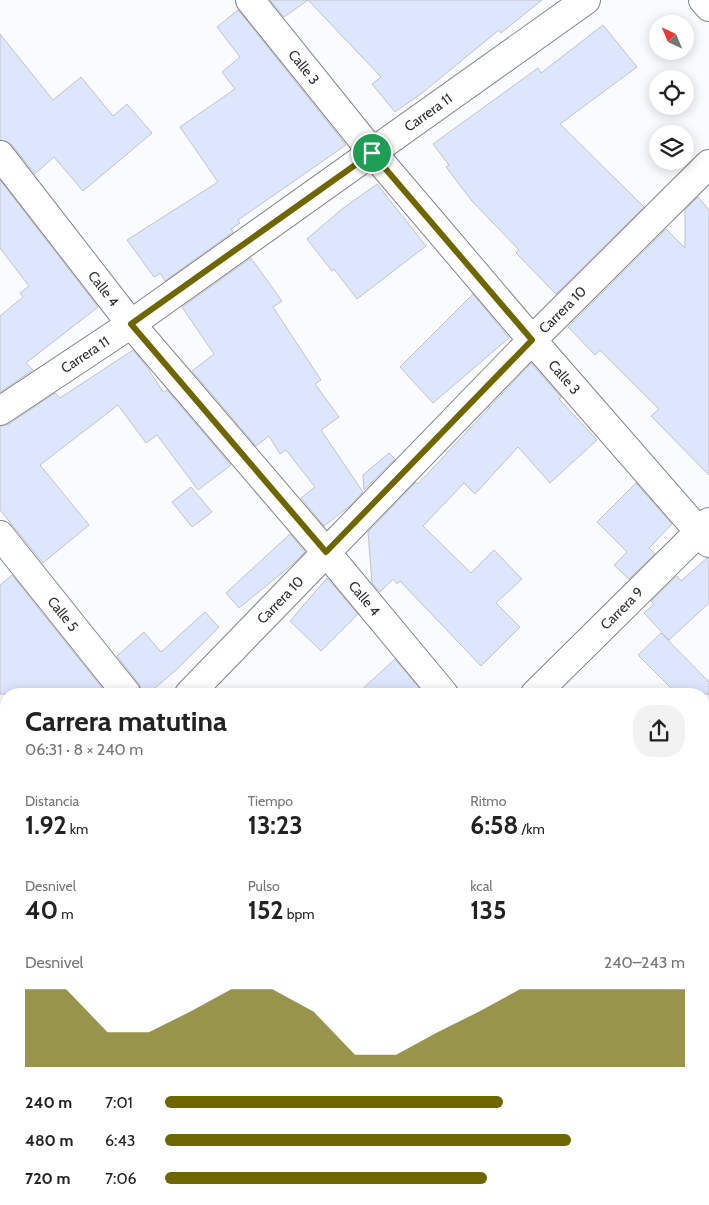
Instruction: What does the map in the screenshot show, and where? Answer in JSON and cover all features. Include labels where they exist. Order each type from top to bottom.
[{"type":"street","name":"Calle 3","points":[[250,0],[372,153],[532,340],[706,532]]},
{"type":"street","name":"Carrera 11","points":[[0,411],[131,324],[586,0]]},
{"type":"street","points":[[703,0],[709,7]]},
{"type":"street","name":"Calle 4","points":[[0,154],[131,324],[326,552],[439,688]]},
{"type":"street","name":"Carrera 10","points":[[195,688],[532,340],[709,164]]},
{"type":"street","name":"Carrera 9","points":[[541,688],[706,532]]},
{"type":"street","name":"Calle 5","points":[[0,535],[122,688]]},
{"type":"building","points":[[270,0],[308,0],[284,17]]},
{"type":"building","points":[[308,0],[542,0],[501,33],[499,30],[422,93],[395,112],[372,84],[381,77]]},
{"type":"building","points":[[238,10],[346,145],[238,220],[240,223],[231,229],[233,232],[165,281],[160,273],[154,277],[127,240],[218,182],[180,127],[235,89],[222,72],[240,57],[217,27]]},
{"type":"building","points":[[603,25],[637,67],[560,124],[644,207],[556,294],[516,253],[519,250],[472,201],[446,167],[449,165],[433,144],[538,68],[541,73]]},
{"type":"building","points":[[0,34],[53,100],[81,77],[113,116],[127,104],[152,133],[83,191],[54,157],[35,174],[12,145],[0,140]]},
{"type":"building","points":[[0,180],[98,307],[26,363],[33,370],[0,392],[0,316],[23,297],[20,293],[29,286],[0,248]]},
{"type":"building","points":[[377,184],[426,246],[357,299],[334,269],[332,271],[307,239],[342,209]]},
{"type":"building","points":[[698,197],[709,210],[709,475],[651,416],[659,409],[600,350],[595,355],[568,327],[666,229],[685,248],[685,210]]},
{"type":"building","points":[[251,258],[282,301],[273,307],[321,380],[315,384],[339,417],[321,430],[363,492],[351,505],[324,526],[301,498],[315,487],[286,450],[280,454],[269,436],[256,446],[192,371],[214,354],[182,307]]},
{"type":"building","points":[[473,294],[509,338],[433,403],[400,367]]},
{"type":"building","points":[[133,350],[147,367],[163,392],[167,390],[231,465],[198,490],[157,435],[146,443],[118,405],[40,465],[89,525],[43,563],[0,510],[0,426],[9,424],[55,393],[60,398]]},
{"type":"building","points":[[531,363],[561,397],[559,399],[597,440],[550,483],[518,447],[475,494],[464,483],[423,526],[471,573],[494,550],[522,579],[496,603],[520,627],[481,666],[400,581],[397,584],[393,579],[380,592],[372,583],[368,532],[416,482],[418,484]]},
{"type":"building","points":[[389,453],[395,459],[364,490],[363,475]]},
{"type":"building","points":[[636,483],[672,524],[649,548],[655,554],[629,579],[614,565],[627,552],[597,522]]},
{"type":"building","points":[[191,487],[212,512],[192,527],[172,502]]},
{"type":"building","points":[[290,534],[305,552],[239,608],[226,593]]},
{"type":"building","points":[[709,558],[709,603],[669,640],[644,613],[654,604],[651,601],[677,576],[681,581]]},
{"type":"building","points":[[12,575],[102,688],[0,688],[0,585]]},
{"type":"building","points":[[327,578],[358,614],[321,651],[290,621]]},
{"type":"building","points":[[205,612],[219,627],[155,688],[140,688],[117,656],[144,632],[161,652]]},
{"type":"building","points":[[661,633],[709,682],[709,688],[671,688],[638,655]]},
{"type":"building","points":[[395,659],[419,688],[364,688]]},
{"type":"route","points":[[372,153],[532,340],[326,552],[131,324],[372,153]]}]
